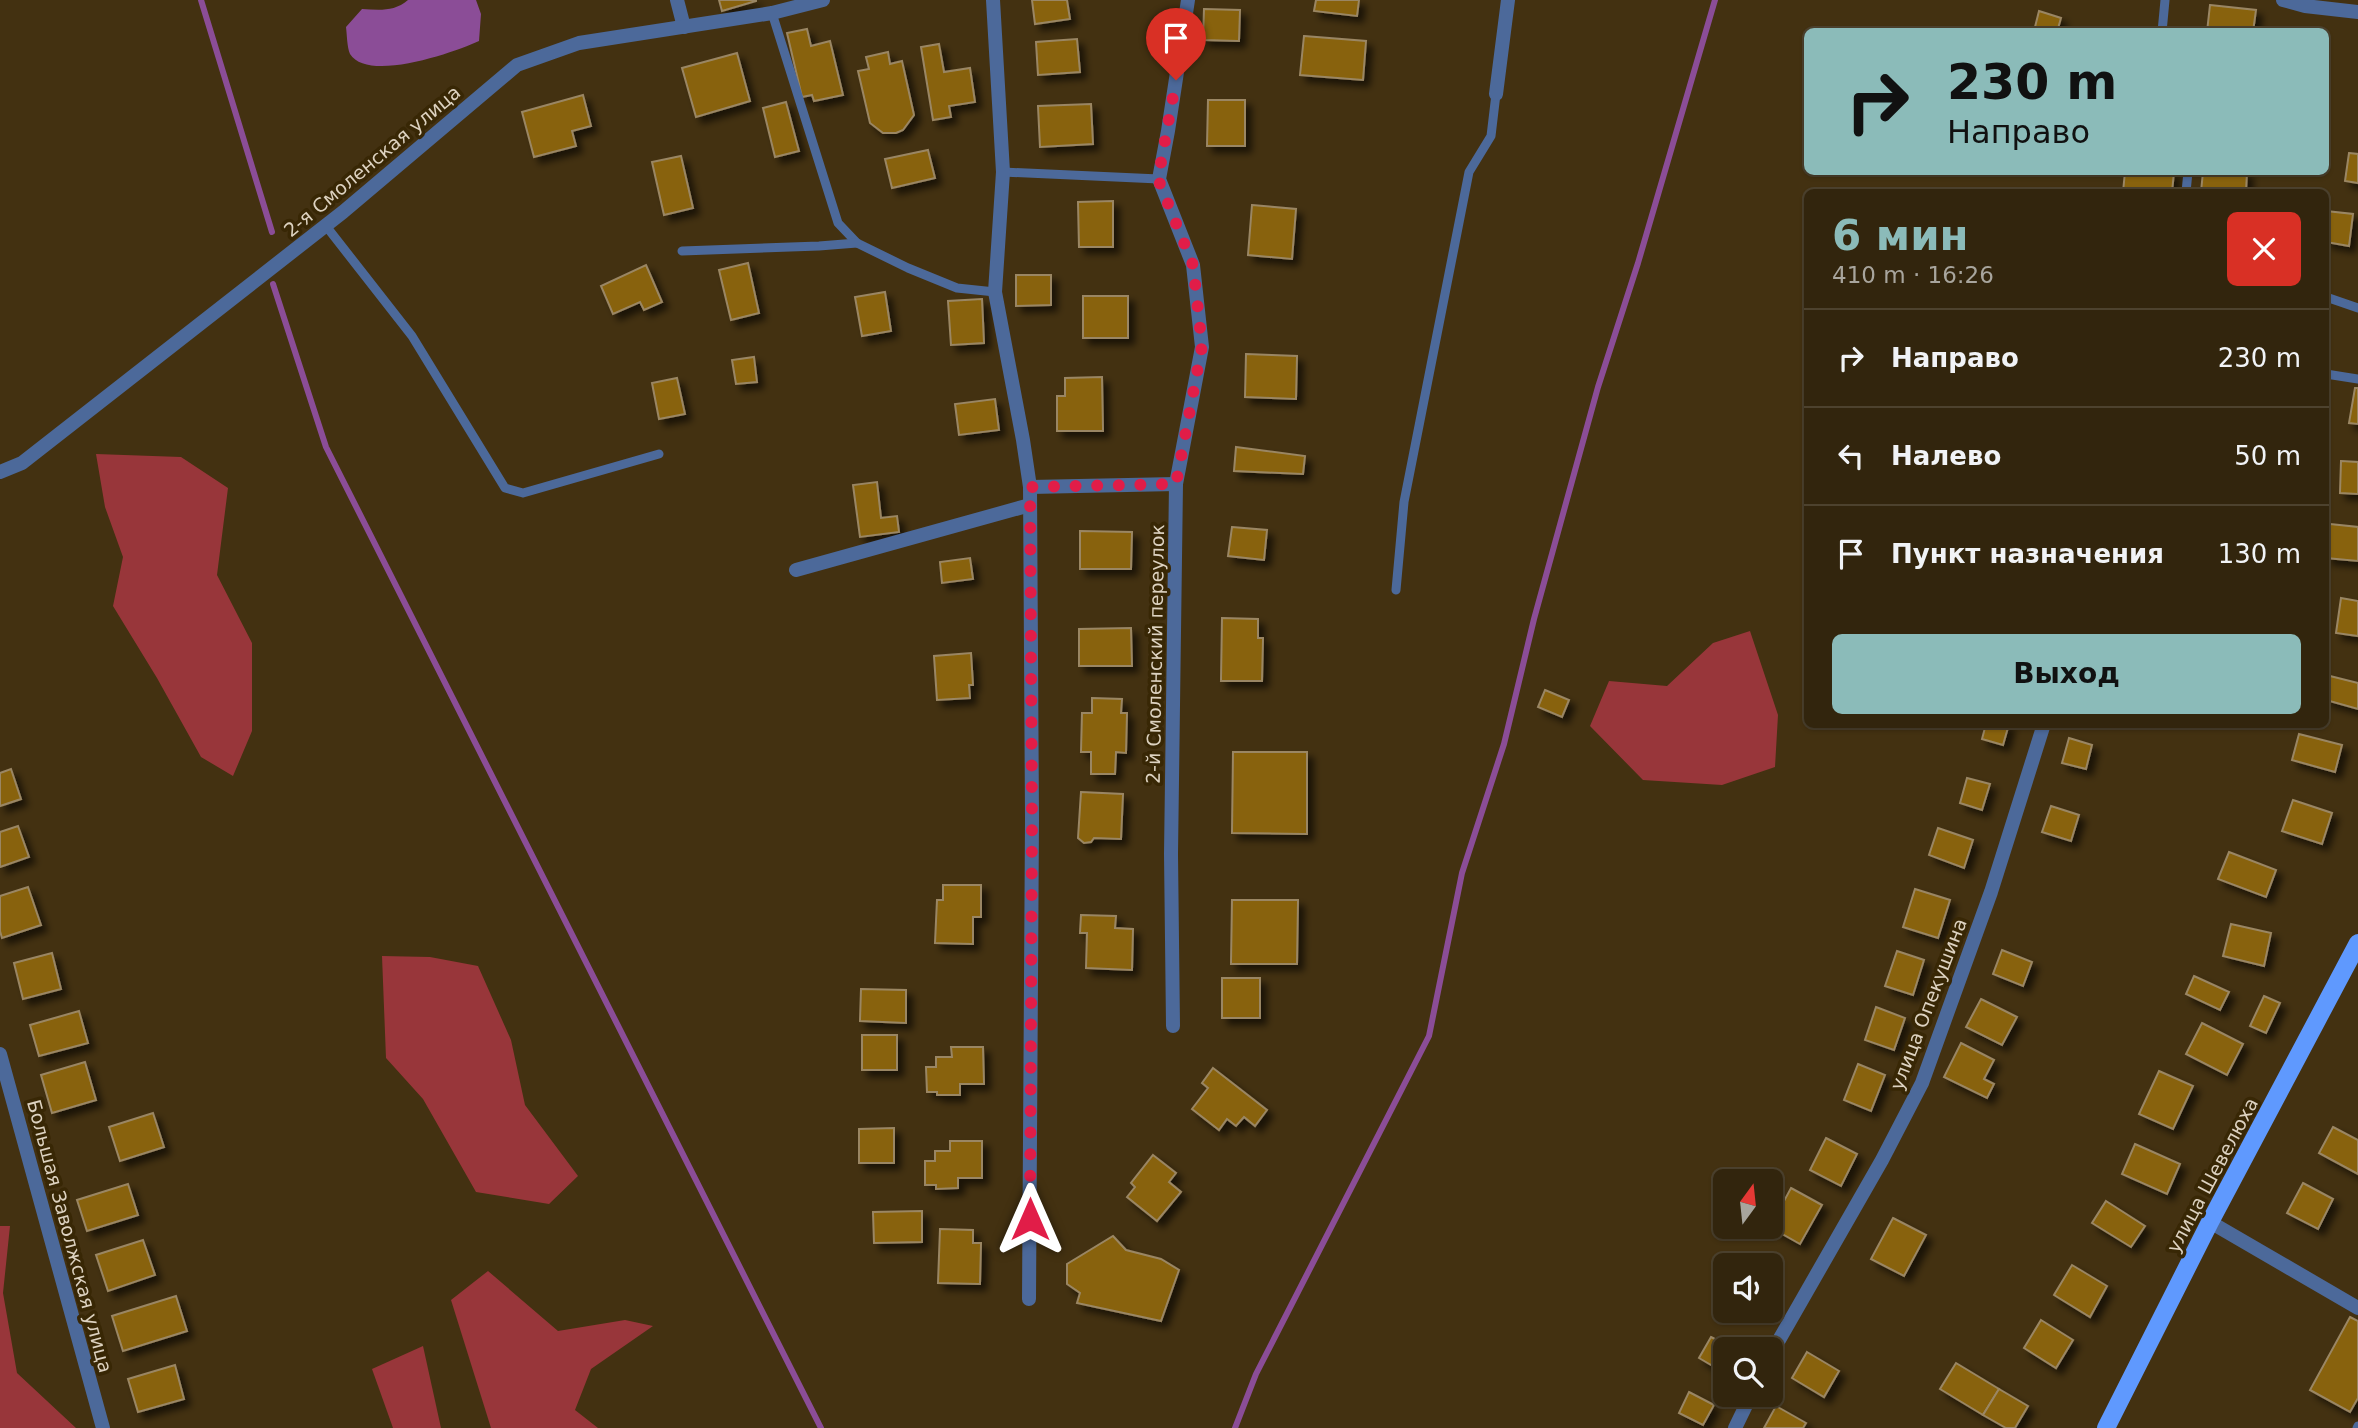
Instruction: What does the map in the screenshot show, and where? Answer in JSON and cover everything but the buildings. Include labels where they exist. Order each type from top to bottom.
[{"type":"main road","name":"улица Шевелюха","points":[[2106,1428],[2210,1222],[2358,943]]},
{"type":"street","points":[[677,0],[684,27]]},
{"type":"street","name":"2-я Смоленская улица","points":[[0,472],[22,463],[326,226],[517,65],[579,43],[772,13],[823,0]]},
{"type":"street","points":[[993,0],[1003,172],[995,292],[1030,487],[1032,819],[1029,1299]]},
{"type":"street","points":[[1158,179],[1188,0]]},
{"type":"street","points":[[1496,94],[1508,0]]},
{"type":"street","points":[[2283,0],[2305,6],[2358,12]]},
{"type":"street","name":"2-й Смоленский переулок","points":[[1158,179],[1193,265],[1202,346],[1176,484],[1171,854],[1173,1026]]},
{"type":"street","points":[[1030,487],[1176,484]]},
{"type":"street","points":[[796,570],[1030,505]]},
{"type":"street","name":"улица Опекушина","points":[[1781,1337],[1882,1160],[1922,1083],[1991,892],[2043,728]]},
{"type":"street","name":"Большая Заволжская улица","points":[[0,1054],[103,1428]]},
{"type":"street","points":[[2210,1222],[2358,1308]]},
{"type":"street","points":[[1735,1428],[1745,1407]]},
{"type":"lane","points":[[2162,28],[2165,0]]},
{"type":"lane","points":[[772,13],[838,223],[857,243],[957,288],[995,292]]},
{"type":"lane","points":[[1396,590],[1404,502],[1469,172],[1491,136],[1496,94]]},
{"type":"lane","points":[[1003,172],[1158,179]]},
{"type":"lane","points":[[326,226],[412,336],[505,488],[523,493],[659,454]]},
{"type":"lane","points":[[682,251],[857,243]]},
{"type":"lane","points":[[2329,298],[2358,308]]},
{"type":"lane","points":[[2329,374],[2358,379]]},
{"type":"shaded area","points":[[408,0],[476,0],[481,14],[479,41],[432,58],[392,66],[374,66],[360,62],[350,54],[346,27],[362,9],[392,8]]},
{"type":"shaded area","points":[[96,454],[181,457],[228,488],[217,575],[252,643],[252,731],[233,776],[201,757],[113,606],[123,557],[105,507]]},
{"type":"shaded area","points":[[1750,631],[1778,715],[1775,767],[1722,785],[1643,780],[1590,726],[1609,681],[1667,686],[1713,643]]},
{"type":"shaded area","points":[[382,956],[430,957],[478,966],[511,1040],[525,1105],[578,1176],[549,1204],[476,1192],[423,1099],[386,1058]]},
{"type":"shaded area","points":[[0,1226],[10,1226],[3,1293],[17,1373],[76,1428],[0,1428]]},
{"type":"shaded area","points":[[488,1271],[558,1331],[625,1320],[653,1326],[591,1369],[575,1410],[598,1428],[491,1428],[451,1300]]},
{"type":"shaded area","points":[[423,1346],[441,1428],[393,1428],[372,1369]]},
{"type":"waterway","points":[[201,0],[272,232]]},
{"type":"waterway","points":[[1235,1428],[1256,1374],[1429,1036],[1462,873],[1504,744],[1534,619],[1598,387],[1638,263],[1715,0]]},
{"type":"waterway","points":[[273,284],[326,447],[821,1428]]},
{"type":"route","points":[[1030,1219],[1030,487],[1176,484],[1202,346],[1193,265],[1158,179],[1176,80]]}]
